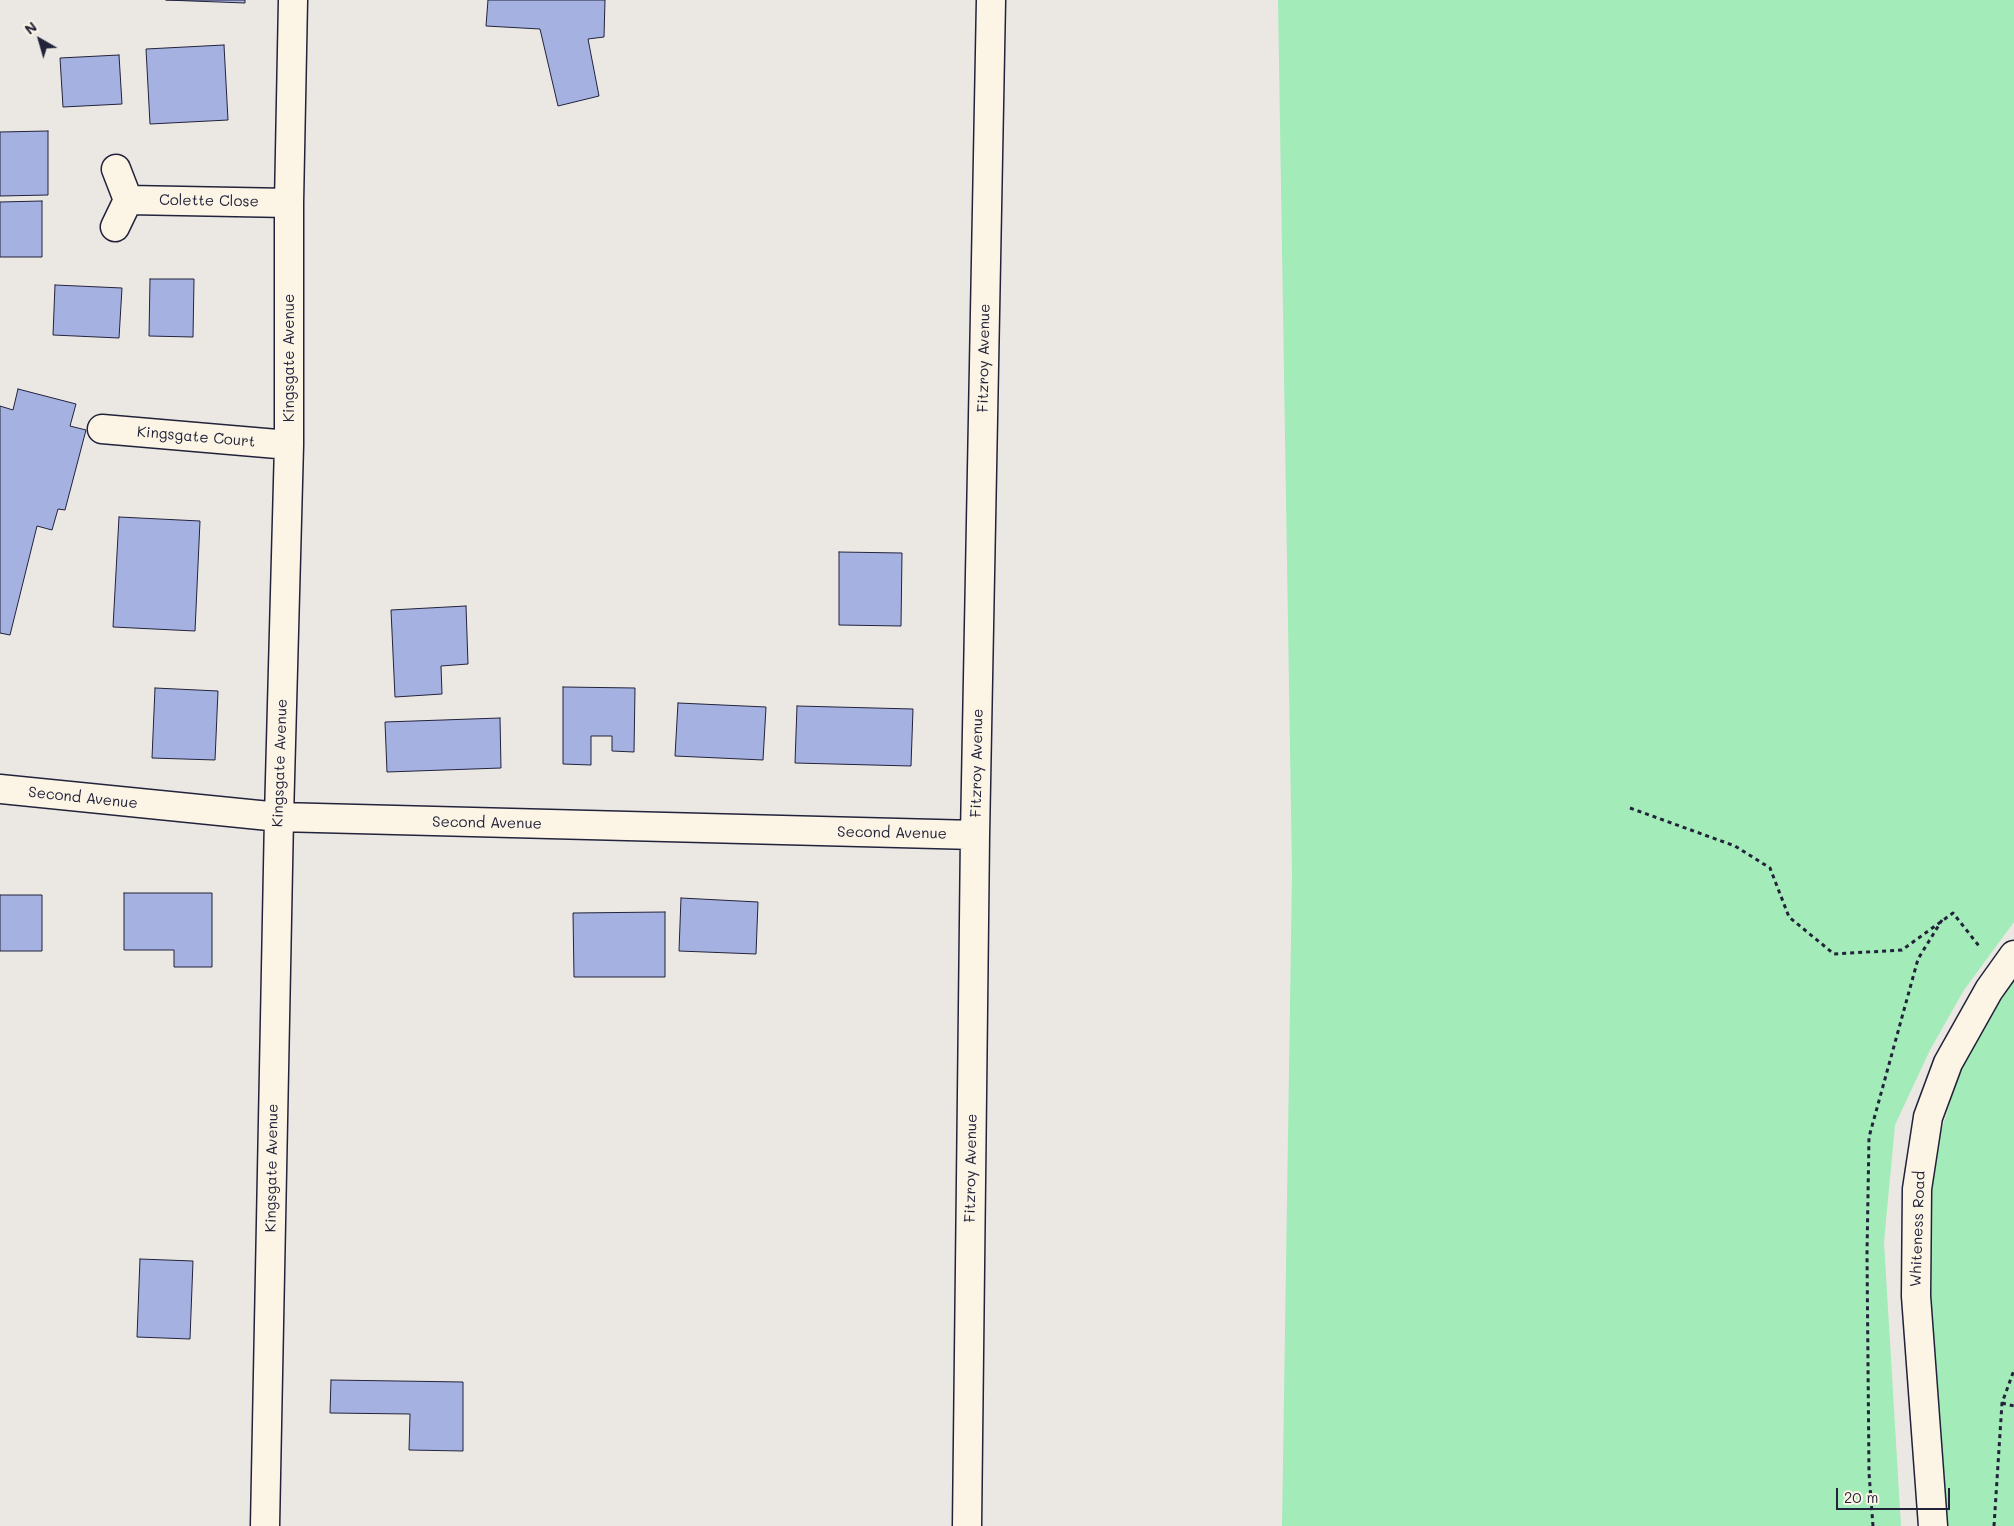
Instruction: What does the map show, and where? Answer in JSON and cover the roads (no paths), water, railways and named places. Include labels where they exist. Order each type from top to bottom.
[{"type":"street","name":"Kingsgate Avenue","points":[[265,1526],[279,817],[289,445],[289,203],[292,0]]},
{"type":"street","name":"Fitzroy Avenue","points":[[967,1526],[975,836],[991,0]]},
{"type":"street","points":[[115,226],[128,200],[116,169]]},
{"type":"street","name":"Colette Close","points":[[128,200],[289,203]]},
{"type":"street","name":"Kingsgate Court","points":[[102,430],[289,445]]},
{"type":"street","name":"Second Avenue","points":[[0,789],[279,817],[975,836]]},
{"type":"street","name":"Whiteness Road","points":[[1933,1526],[1916,1296],[1917,1189],[1928,1117],[1948,1063],[1989,990],[2014,955]]}]
